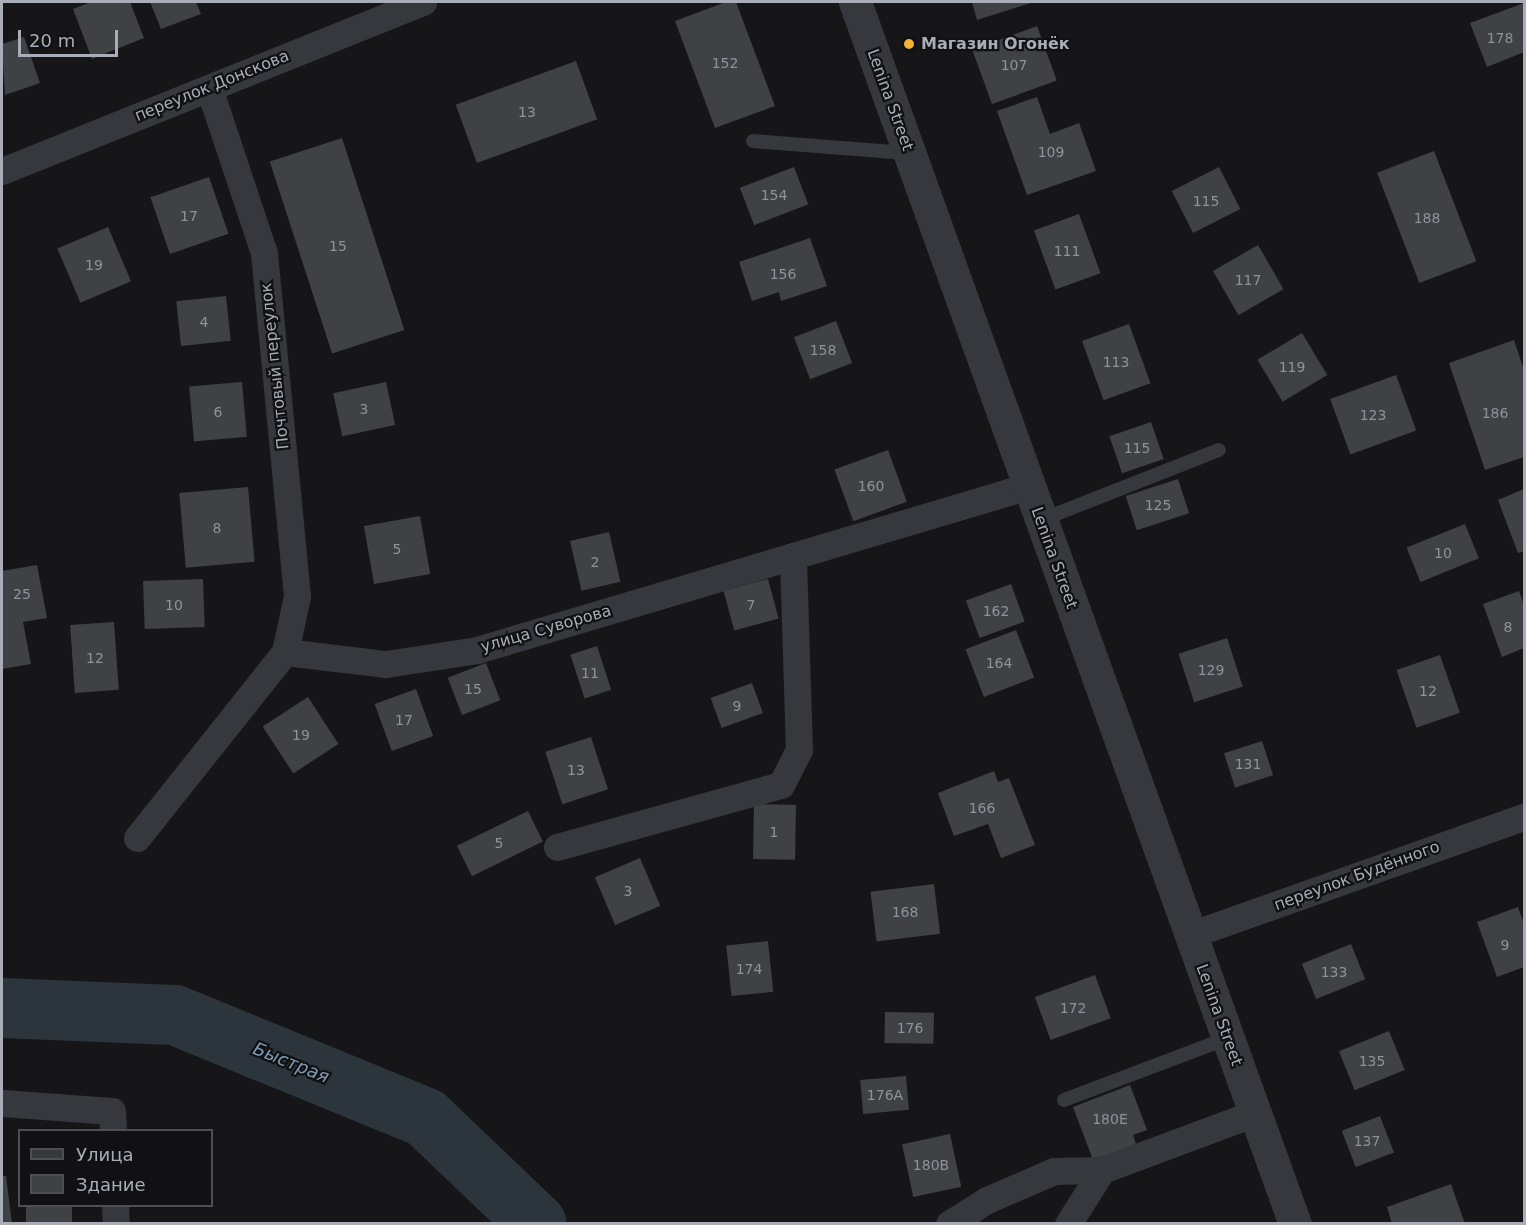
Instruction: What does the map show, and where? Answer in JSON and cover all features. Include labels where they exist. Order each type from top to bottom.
[{"type":"street","name":"переулок Донскова","points":[[2,171],[423,2]]},
{"type":"street","name":"Lenina Street","points":[[855,2],[1295,1224]]},
{"type":"street","name":"Почтовый переулок","points":[[209,88],[264,253],[297,596],[285,652]]},
{"type":"street","name":"улица Суворова","points":[[285,652],[386,664],[477,650],[1029,486]]},
{"type":"street","points":[[557,847],[781,785],[799,750],[793,556]]},
{"type":"street","points":[[137,838],[285,652]]},
{"type":"street","name":"переулок Будённого","points":[[1190,935],[1524,817]]},
{"type":"street","points":[[2,1103],[112,1121]]},
{"type":"street","points":[[949,1224],[987,1200],[1054,1171],[1102,1170],[1255,1113]]},
{"type":"street","points":[[1068,1224],[1102,1170]]},
{"type":"street","points":[[115,1207],[116,1224]]},
{"type":"lane","points":[[753,141],[909,153]]},
{"type":"lane","points":[[1041,520],[1219,450]]},
{"type":"lane","points":[[1064,1100],[1228,1038]]},
{"type":"building","points":[[91,2],[130,2],[144,38],[92,59],[73,9]]},
{"type":"building","points":[[150,2],[196,2],[201,14],[161,29]]},
{"type":"building","points":[[726,2],[736,2],[775,106],[715,128],[675,21]]},
{"type":"building","points":[[972,2],[1034,2],[977,20]]},
{"type":"building","points":[[1524,3],[1524,52],[1487,67],[1470,23]]},
{"type":"building","points":[[1037,26],[1057,81],[992,104],[972,50]]},
{"type":"building","points":[[24,37],[40,83],[5,95],[2,44]]},
{"type":"building","points":[[576,61],[597,119],[477,163],[456,105]]},
{"type":"building","points":[[1037,97],[1050,134],[1079,123],[1096,171],[1027,195],[997,111]]},
{"type":"building","points":[[342,138],[404,330],[332,354],[270,161]]},
{"type":"building","points":[[1434,151],[1476,261],[1419,283],[1377,173]]},
{"type":"building","points":[[794,167],[808,204],[754,225],[740,188]]},
{"type":"building","points":[[1219,167],[1240,209],[1193,233],[1172,191]]},
{"type":"building","points":[[209,177],[229,234],[170,254],[150,197]]},
{"type":"building","points":[[1079,214],[1101,273],[1055,290],[1034,230]]},
{"type":"building","points":[[108,227],[131,281],[80,303],[57,248]]},
{"type":"building","points":[[810,238],[827,286],[781,301],[779,292],[752,301],[739,262]]},
{"type":"building","points":[[1258,245],[1284,289],[1238,315],[1213,271]]},
{"type":"building","points":[[226,296],[231,341],[181,346],[176,301]]},
{"type":"building","points":[[836,321],[852,363],[810,379],[794,337]]},
{"type":"building","points":[[1129,324],[1151,383],[1104,400],[1082,341]]},
{"type":"building","points":[[1302,333],[1327,375],[1283,402],[1257,360]]},
{"type":"building","points":[[1514,340],[1524,370],[1524,457],[1485,470],[1449,363]]},
{"type":"building","points":[[1396,375],[1416,430],[1350,454],[1330,399]]},
{"type":"building","points":[[242,382],[247,437],[194,441],[189,387]]},
{"type":"building","points":[[386,382],[395,425],[342,436],[333,393]]},
{"type":"building","points":[[1151,422],[1164,459],[1122,473],[1109,436]]},
{"type":"building","points":[[888,450],[907,502],[853,521],[834,469]]},
{"type":"building","points":[[1178,479],[1189,513],[1137,530],[1126,496]]},
{"type":"building","points":[[248,487],[255,562],[186,568],[179,493]]},
{"type":"building","points":[[1524,489],[1524,551],[1518,553],[1498,500]]},
{"type":"building","points":[[420,516],[430,574],[374,584],[364,526]]},
{"type":"building","points":[[1465,524],[1479,558],[1420,582],[1407,548]]},
{"type":"building","points":[[609,532],[620,582],[581,591],[570,541]]},
{"type":"building","points":[[37,565],[47,618],[23,622],[31,664],[2,669],[2,571]]},
{"type":"building","points":[[203,579],[205,627],[145,629],[143,581]]},
{"type":"building","points":[[768,579],[779,619],[734,631],[724,591]]},
{"type":"building","points":[[1011,584],[1025,622],[980,638],[966,600]]},
{"type":"building","points":[[1519,591],[1524,605],[1524,648],[1502,657],[1483,604]]},
{"type":"building","points":[[114,622],[119,690],[75,693],[70,625]]},
{"type":"building","points":[[1016,630],[1034,678],[984,697],[966,649]]},
{"type":"building","points":[[1227,638],[1243,687],[1194,702],[1178,654]]},
{"type":"building","points":[[597,646],[611,690],[585,698],[570,655]]},
{"type":"building","points":[[1440,655],[1460,713],[1416,728],[1397,670]]},
{"type":"building","points":[[486,663],[500,700],[462,715],[448,678]]},
{"type":"building","points":[[752,683],[763,713],[722,728],[711,698]]},
{"type":"building","points":[[416,689],[433,736],[392,751],[375,704]]},
{"type":"building","points":[[308,697],[338,744],[293,773],[263,726]]},
{"type":"building","points":[[591,737],[608,789],[562,804],[545,752]]},
{"type":"building","points":[[1262,741],[1273,775],[1235,788],[1224,753]]},
{"type":"building","points":[[994,771],[998,782],[1009,778],[1035,845],[1001,858],[988,824],[954,836],[938,793]]},
{"type":"building","points":[[754,804],[796,805],[795,860],[753,859]]},
{"type":"building","points":[[528,811],[543,842],[472,876],[457,846]]},
{"type":"building","points":[[640,858],[660,906],[615,925],[595,877]]},
{"type":"building","points":[[934,884],[940,934],[877,941],[870,892]]},
{"type":"building","points":[[1518,907],[1524,924],[1524,967],[1497,977],[1477,922]]},
{"type":"building","points":[[768,941],[773,992],[732,996],[726,945]]},
{"type":"building","points":[[1351,944],[1365,979],[1316,999],[1302,964]]},
{"type":"building","points":[[1095,975],[1111,1018],[1051,1040],[1035,997]]},
{"type":"building","points":[[885,1012],[934,1013],[933,1044],[884,1043]]},
{"type":"building","points":[[1389,1031],[1405,1070],[1355,1090],[1339,1051]]},
{"type":"building","points":[[906,1076],[909,1110],[863,1114],[860,1080]]},
{"type":"building","points":[[1130,1085],[1147,1130],[1133,1135],[1136,1144],[1093,1160],[1073,1107]]},
{"type":"building","points":[[1380,1116],[1394,1152],[1356,1167],[1342,1131]]},
{"type":"building","points":[[950,1134],[961,1187],[913,1197],[902,1144]]},
{"type":"building","points":[[2,1176],[6,1176],[12,1224],[2,1224]]},
{"type":"building","points":[[1451,1184],[1465,1224],[1392,1224],[1387,1207]]},
{"type":"building","points":[[26,1207],[72,1207],[72,1224],[26,1224]]},
{"type":"waterway","name":"Быстрая","points":[[2,1008],[175,1015],[426,1118],[537,1224]]},
{"type":"place","name":"Магазин Огонёк","points":[[909,44]]}]
